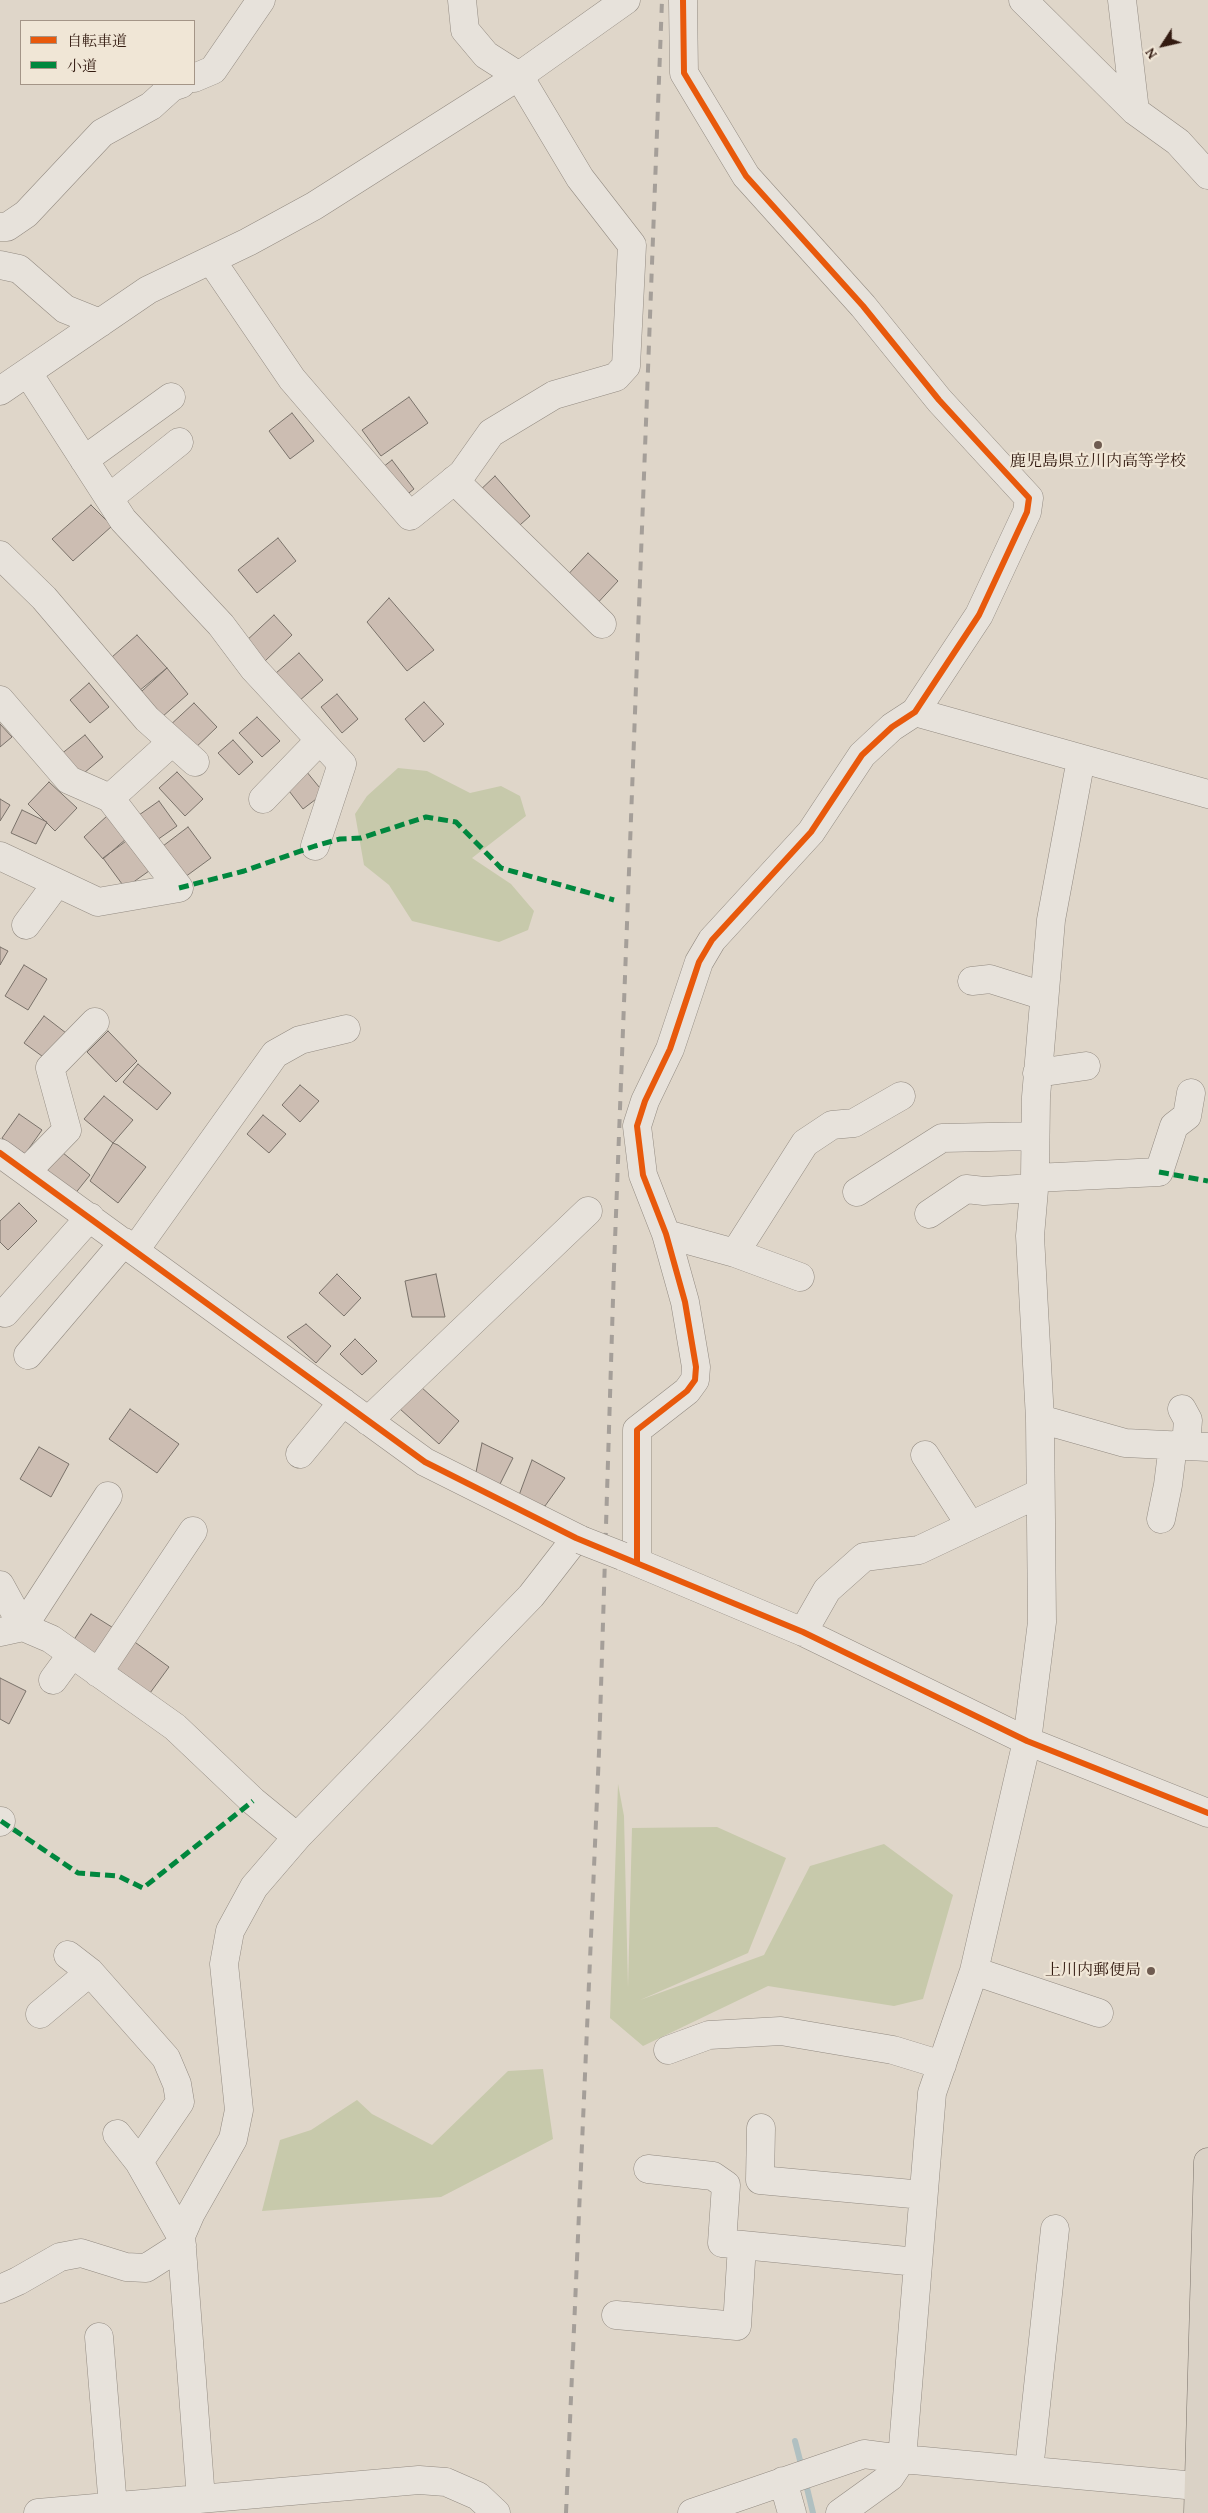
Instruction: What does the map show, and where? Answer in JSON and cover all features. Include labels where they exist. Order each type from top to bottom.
[{"type":"highway","points":[[1198,2513],[1203,2486],[1208,2162]]},
{"type":"street","points":[[195,78],[213,70],[261,0]]},
{"type":"street","points":[[211,260],[292,379],[410,516],[462,474],[491,433],[554,395],[616,377],[626,366],[632,245],[580,178],[519,76],[486,55],[465,30],[462,0]]},
{"type":"street","points":[[0,391],[148,290],[211,260],[314,206],[519,76],[626,0]]},
{"type":"street","points":[[630,1559],[637,1430],[687,1392],[694,1380],[696,1367],[685,1302],[666,1234],[643,1175],[637,1126],[645,1101],[670,1049],[700,962],[712,940],[810,832],[862,754],[892,727],[915,712],[979,616],[1027,512],[1029,498],[939,400],[863,306],[746,176],[684,73],[683,0]]},
{"type":"street","points":[[1023,0],[1135,111],[1178,142],[1208,175]]},
{"type":"street","points":[[1122,0],[1135,111]]},
{"type":"street","points":[[0,227],[7,227],[26,214],[102,133],[151,106],[172,87],[178,85]]},
{"type":"street","points":[[0,265],[19,269],[65,309],[100,323]]},
{"type":"street","points":[[28,373],[123,520],[221,625],[254,669],[342,764],[316,846]]},
{"type":"street","points":[[84,460],[171,397]]},
{"type":"street","points":[[109,498],[179,442]]},
{"type":"street","points":[[454,480],[602,624]]},
{"type":"street","points":[[0,555],[44,598],[147,719],[196,762]]},
{"type":"street","points":[[0,700],[69,780],[110,798],[179,888],[98,902],[0,856]]},
{"type":"street","points":[[915,712],[1208,794]]},
{"type":"street","points":[[263,799],[319,741]]},
{"type":"street","points":[[110,798],[172,742]]},
{"type":"street","points":[[840,2513],[890,2477],[902,2459],[932,2093],[974,1972],[1027,1742],[1042,1622],[1040,1419],[1030,1236],[1038,1074],[1051,920],[1081,760]]},
{"type":"street","points":[[26,925],[57,883]]},
{"type":"street","points":[[972,981],[990,978],[1044,996]]},
{"type":"street","points":[[27,1171],[67,1130],[43,1070],[50,1068],[95,1022]]},
{"type":"street","points":[[28,1355],[129,1246],[275,1054],[300,1040],[346,1029]]},
{"type":"street","points":[[1038,1074],[1086,1066]]},
{"type":"street","points":[[736,1254],[806,1142],[832,1125],[854,1123],[901,1096]]},
{"type":"street","points":[[929,1214],[966,1189],[984,1191],[1034,1183],[1160,1172],[1174,1126],[1195,1111]]},
{"type":"street","points":[[857,1192],[942,1138],[1035,1136]]},
{"type":"street","points":[[0,1153],[425,1462],[579,1539],[803,1632],[1027,1742],[1208,1813]]},
{"type":"street","points":[[368,1420],[588,1211]]},
{"type":"street","points":[[6,1313],[90,1217]]},
{"type":"street","points":[[666,1234],[736,1254],[800,1277]]},
{"type":"street","points":[[300,1454],[343,1402]]},
{"type":"street","points":[[1161,1519],[1168,1485],[1189,1446],[1188,1420],[1182,1408]]},
{"type":"street","points":[[1040,1419],[1125,1442],[1189,1446]]},
{"type":"street","points":[[925,1455],[970,1525]]},
{"type":"street","points":[[803,1632],[828,1590],[864,1557],[919,1550],[1040,1493]]},
{"type":"street","points":[[11,1630],[108,1496]]},
{"type":"street","points":[[98,1673],[193,1530]]},
{"type":"street","points":[[200,2499],[182,2240],[191,2213],[233,2139],[239,2110],[224,1964],[230,1931],[254,1887],[297,1837],[531,1596],[579,1539]]},
{"type":"street","points":[[0,1585],[11,1630]]},
{"type":"street","points":[[11,1630],[51,1639],[174,1727],[253,1801],[297,1837]]},
{"type":"street","points":[[53,1680],[72,1654]]},
{"type":"street","points":[[68,1955],[90,1972],[166,2058],[177,2084],[180,2102],[139,2162]]},
{"type":"street","points":[[40,2014],[90,1972]]},
{"type":"street","points":[[974,1972],[1099,2013]]},
{"type":"street","points":[[668,2050],[709,2035],[781,2031],[893,2050],[942,2065]]},
{"type":"street","points":[[761,2128],[760,2180],[923,2195]]},
{"type":"street","points":[[117,2134],[139,2162],[182,2240]]},
{"type":"street","points":[[648,2169],[713,2176],[726,2185],[722,2243],[917,2262]]},
{"type":"street","points":[[1028,2470],[1055,2229]]},
{"type":"street","points":[[0,2288],[18,2281],[60,2257],[81,2253],[126,2267],[146,2268],[182,2240]]},
{"type":"street","points":[[616,2315],[737,2326],[742,2245]]},
{"type":"street","points":[[99,2337],[113,2506]]},
{"type":"street","points":[[692,2513],[864,2454],[1203,2486]]},
{"type":"street","points":[[792,2513],[797,2476]]},
{"type":"street","points":[[38,2513],[419,2480],[446,2482],[478,2496],[496,2513]]},
{"type":"green space","points":[[398,768],[427,771],[470,793],[501,786],[520,796],[526,816],[472,858],[511,884],[534,911],[528,930],[499,942],[412,921],[389,885],[364,865],[355,814],[367,796]]},
{"type":"green space","points":[[618,1784],[624,1816],[628,1988],[632,1828],[717,1827],[786,1858],[748,1953],[640,2000],[764,1955],[810,1866],[884,1844],[953,1895],[923,1999],[894,2006],[768,1986],[643,2046],[610,2018]]},
{"type":"green space","points":[[543,2069],[553,2139],[441,2197],[262,2211],[280,2140],[311,2130],[357,2100],[372,2114],[432,2145],[508,2071]]},
{"type":"building","points":[[409,397],[428,423],[381,456],[362,430]]},
{"type":"building","points":[[292,413],[314,441],[290,459],[269,431]]},
{"type":"building","points":[[392,460],[414,489],[400,500],[378,471]]},
{"type":"building","points":[[495,476],[530,516],[511,533],[476,494]]},
{"type":"building","points":[[91,505],[112,526],[73,561],[52,539]]},
{"type":"building","points":[[278,538],[296,561],[257,593],[238,570]]},
{"type":"building","points":[[588,553],[618,581],[593,608],[563,580]]},
{"type":"building","points":[[389,598],[434,650],[407,671],[367,622]]},
{"type":"building","points":[[274,615],[292,635],[264,662],[245,642]]},
{"type":"building","points":[[137,635],[167,668],[142,691],[112,657]]},
{"type":"building","points":[[299,653],[323,680],[299,701],[276,673]]},
{"type":"building","points":[[167,668],[188,694],[162,717],[139,691]]},
{"type":"building","points":[[89,683],[109,707],[90,723],[70,700]]},
{"type":"building","points":[[337,694],[358,719],[342,733],[321,707]]},
{"type":"building","points":[[424,702],[444,724],[424,742],[405,719]]},
{"type":"building","points":[[194,703],[217,727],[190,753],[167,728]]},
{"type":"building","points":[[257,717],[280,741],[262,757],[239,733]]},
{"type":"building","points":[[0,724],[12,737],[0,747]]},
{"type":"building","points":[[85,735],[103,757],[78,778],[60,755]]},
{"type":"building","points":[[233,740],[253,762],[239,775],[218,753]]},
{"type":"building","points":[[306,771],[324,793],[303,809],[286,787]]},
{"type":"building","points":[[177,772],[203,799],[185,816],[159,788]]},
{"type":"building","points":[[49,782],[77,808],[55,831],[28,804]]},
{"type":"building","points":[[0,799],[10,805],[0,821]]},
{"type":"building","points":[[159,801],[177,826],[157,840],[139,815]]},
{"type":"building","points":[[22,810],[47,822],[36,844],[11,833]]},
{"type":"building","points":[[107,816],[126,839],[103,859],[84,837]]},
{"type":"building","points":[[188,827],[211,858],[185,877],[163,846]]},
{"type":"building","points":[[133,836],[156,866],[125,888],[103,858]]},
{"type":"building","points":[[0,947],[8,951],[0,965]]},
{"type":"building","points":[[24,965],[47,979],[28,1010],[5,996]]},
{"type":"building","points":[[44,1016],[66,1033],[46,1059],[24,1043]]},
{"type":"building","points":[[108,1031],[137,1061],[116,1082],[87,1052]]},
{"type":"building","points":[[138,1064],[171,1093],[157,1110],[123,1082]]},
{"type":"building","points":[[300,1085],[319,1101],[300,1122],[282,1105]]},
{"type":"building","points":[[104,1096],[133,1120],[113,1143],[84,1119]]},
{"type":"building","points":[[19,1114],[42,1130],[25,1154],[2,1138]]},
{"type":"building","points":[[263,1115],[286,1134],[269,1153],[247,1134]]},
{"type":"building","points":[[113,1143],[146,1167],[118,1203],[90,1181]]},
{"type":"building","points":[[57,1148],[90,1175],[74,1195],[41,1168]]},
{"type":"building","points":[[19,1203],[37,1221],[8,1250],[0,1242],[0,1221]]},
{"type":"building","points":[[337,1274],[361,1298],[344,1316],[319,1293]]},
{"type":"building","points":[[436,1274],[445,1317],[412,1317],[405,1281]]},
{"type":"building","points":[[306,1324],[331,1346],[316,1363],[287,1337]]},
{"type":"building","points":[[355,1339],[377,1361],[362,1375],[340,1354]]},
{"type":"building","points":[[421,1387],[459,1421],[439,1444],[400,1409]]},
{"type":"building","points":[[130,1409],[179,1444],[157,1473],[109,1439]]},
{"type":"building","points":[[482,1443],[513,1458],[498,1488],[475,1477]]},
{"type":"building","points":[[39,1447],[69,1464],[51,1497],[20,1479]]},
{"type":"building","points":[[532,1460],[565,1478],[545,1506],[518,1498]]},
{"type":"building","points":[[91,1614],[115,1629],[94,1659],[71,1644]]},
{"type":"building","points":[[132,1640],[169,1667],[150,1693],[113,1666]]},
{"type":"building","points":[[0,1678],[26,1691],[9,1724],[0,1719]]},
{"type":"waterway","points":[[795,2441],[802,2468]]},
{"type":"waterway","points":[[805,2480],[813,2513]]},
{"type":"railway","points":[[566,2513],[599,1752],[614,1267],[662,0]]},
{"type":"marked path","points":[[179,888],[244,871],[315,846],[340,839],[361,838],[426,817],[456,822],[501,868],[614,900]]},
{"type":"marked path","points":[[1159,1172],[1208,1181]]},
{"type":"marked path","points":[[1,1821],[78,1873],[118,1876],[143,1888],[253,1801]]},
{"type":"cycle path","points":[[637,1562],[637,1430],[687,1391],[695,1380],[696,1367],[685,1302],[666,1234],[643,1175],[637,1126],[645,1101],[670,1049],[699,962],[712,940],[811,832],[862,755],[892,727],[915,712],[979,615],[1027,512],[1029,498],[939,400],[863,306],[746,176],[684,73],[683,0]]},
{"type":"cycle path","points":[[0,1153],[425,1462],[576,1538],[803,1632],[1027,1741],[1208,1813]]},
{"type":"place","name":"鹿児島県立川内高等学校","points":[[1098,445]]},
{"type":"place","name":"上川内郵便局","points":[[1151,1971]]}]
